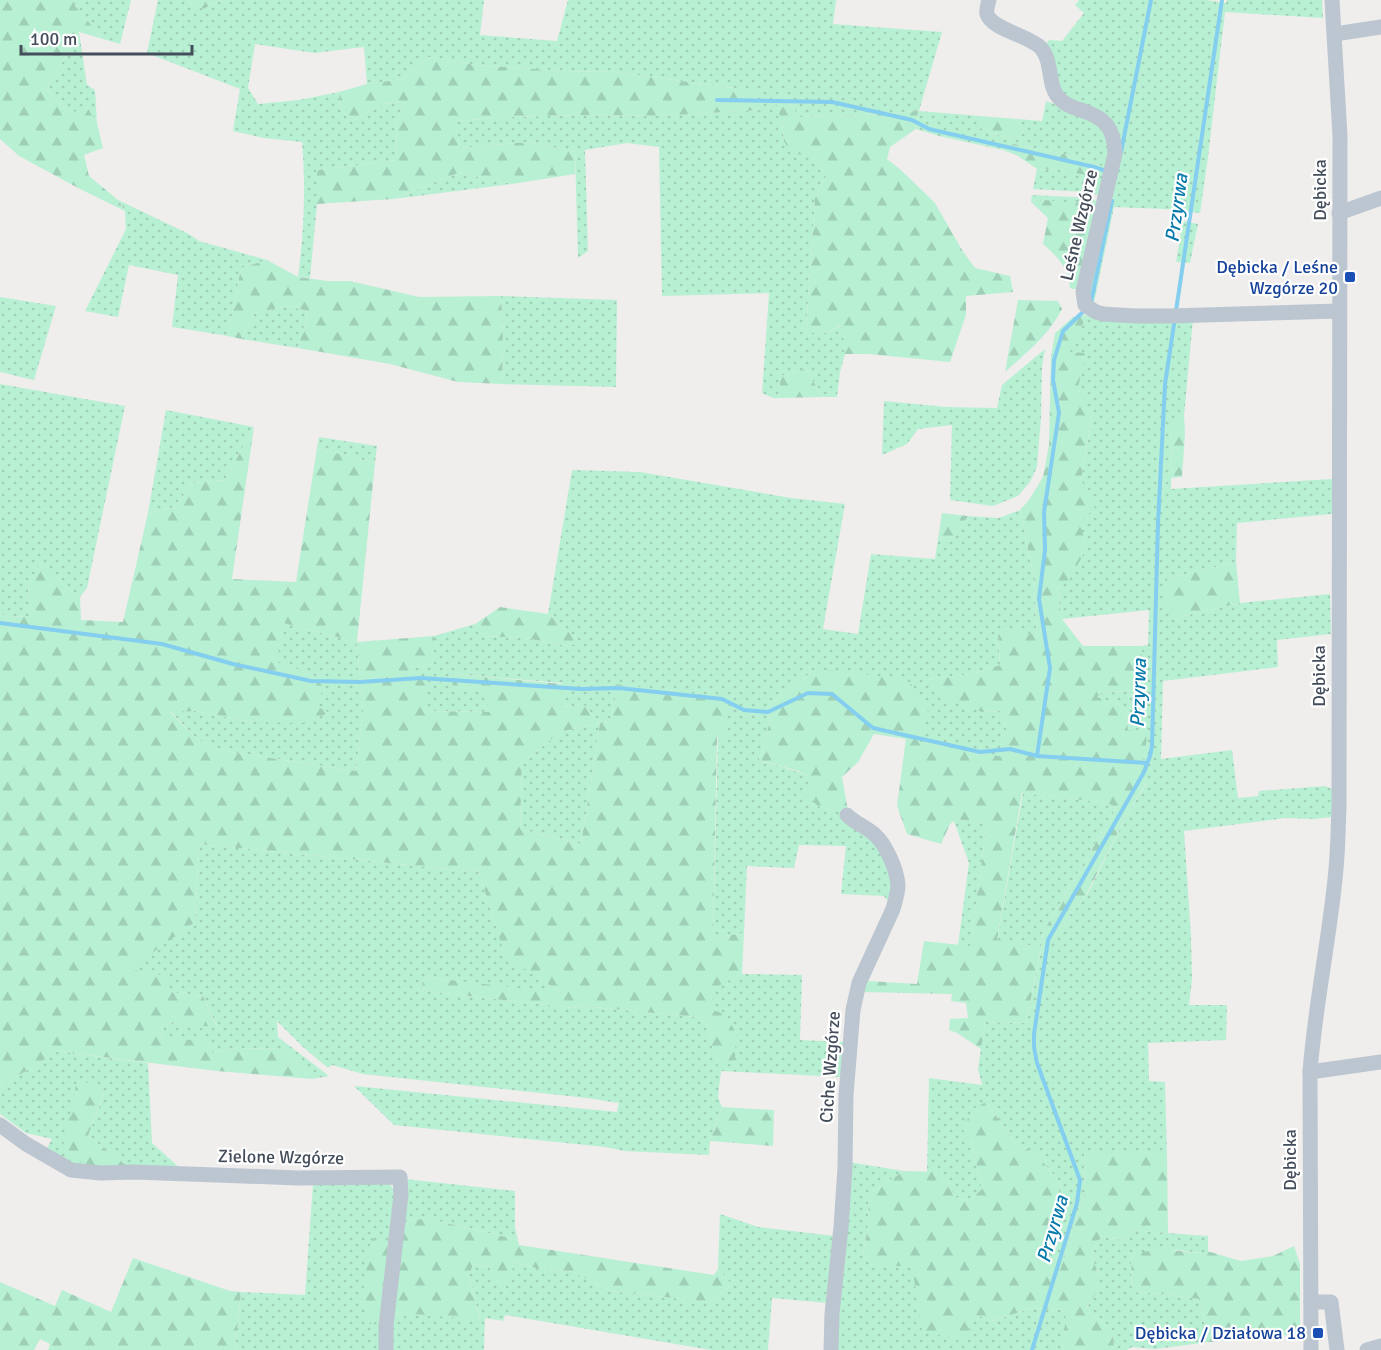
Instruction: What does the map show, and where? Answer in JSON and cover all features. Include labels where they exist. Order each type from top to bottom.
[{"type":"street","name":"Leśne Wzgórze","points":[[989,0],[988,15],[991,20],[1034,42],[1042,49],[1049,64],[1056,94],[1061,100],[1098,117],[1110,128],[1113,136],[1115,154],[1083,292],[1085,305],[1103,314],[1136,316],[1339,311]]},
{"type":"street","name":"Dębicka","points":[[1311,1350],[1310,1072],[1312,1042],[1334,896],[1339,793],[1340,136],[1332,0]]},
{"type":"street","points":[[1335,34],[1381,27]]},
{"type":"street","points":[[1340,213],[1381,198]]},
{"type":"street","name":"Ciche Wzgórze","points":[[831,1350],[845,1168],[846,1095],[853,1010],[860,982],[893,909],[898,886],[884,845],[872,832],[847,815]]},
{"type":"street","points":[[1310,1072],[1381,1062]]},
{"type":"street","name":"Zielone Wzgórze","points":[[0,1125],[26,1144],[71,1170],[101,1173],[134,1172],[299,1178],[400,1177],[386,1326],[386,1350]]},
{"type":"street","points":[[1311,1302],[1331,1302],[1337,1350]]},
{"type":"street","points":[[1367,1350],[1381,1346]]},
{"type":"green space","points":[[0,0],[77,0],[75,6],[103,39],[79,32],[47,90],[68,114],[87,107],[97,123],[103,148],[84,155],[89,176],[118,200],[125,211],[19,156],[0,139]]},
{"type":"green space","points":[[77,0],[131,0],[120,44],[103,39],[75,6]]},
{"type":"green space","points":[[158,0],[187,0],[203,9],[222,0],[484,0],[480,35],[557,41],[568,0],[836,0],[833,24],[942,32],[919,111],[980,116],[980,128],[1006,138],[1020,137],[1023,132],[1017,119],[1042,121],[1046,101],[1098,124],[1108,139],[1108,168],[1101,196],[1086,192],[1033,189],[1037,169],[1059,170],[1102,166],[1064,154],[1014,144],[1003,150],[939,136],[916,129],[918,111],[799,117],[784,94],[774,94],[784,141],[815,155],[826,176],[815,198],[806,330],[820,335],[843,325],[845,354],[837,397],[823,397],[805,369],[781,376],[778,398],[773,398],[762,393],[769,293],[662,296],[659,147],[627,143],[585,150],[588,251],[578,258],[575,152],[529,142],[460,148],[455,121],[581,115],[658,116],[760,110],[734,88],[616,72],[475,65],[428,57],[403,79],[367,84],[364,47],[314,53],[255,44],[248,88],[258,104],[299,100],[339,92],[340,109],[352,121],[384,104],[404,102],[397,123],[396,160],[317,170],[317,204],[310,278],[298,277],[304,210],[302,142],[264,138],[233,131],[240,89],[147,53]]},
{"type":"green space","points":[[187,0],[222,0],[203,9]]},
{"type":"green space","points":[[1079,0],[1207,0],[1226,3],[1227,0],[1322,0],[1323,18],[1225,12],[1200,213],[1114,207],[1094,303],[1088,302],[1118,136],[1065,100],[1045,45],[1049,40],[1062,41],[1084,13],[1075,5]]},
{"type":"green space","points":[[79,32],[87,85],[95,90],[97,123],[87,107],[69,115],[47,90]]},
{"type":"green space","points":[[428,57],[475,65],[616,72],[755,91],[761,110],[658,116],[581,115],[456,121],[460,148],[529,142],[575,152],[575,174],[512,184],[458,173],[393,199],[317,204],[317,170],[396,160],[397,123],[404,102],[384,104],[352,121],[340,109],[339,92],[367,84],[403,79]]},
{"type":"green space","points":[[773,94],[784,94],[799,117],[918,111],[916,129],[890,147],[887,159],[935,203],[975,268],[1010,276],[1013,292],[966,296],[966,315],[950,362],[869,354],[845,354],[842,325],[820,335],[806,331],[815,198],[826,176],[815,155],[791,154],[784,141],[782,123]]},
{"type":"green space","points":[[980,116],[1017,119],[1023,132],[1020,137],[1006,138],[980,128]]},
{"type":"green space","points":[[1014,144],[1064,154],[1103,166],[1087,175],[1037,169],[1018,156],[1003,150]]},
{"type":"green space","points":[[458,173],[512,184],[393,199]]},
{"type":"green space","points":[[1032,195],[1093,198],[1100,206],[1098,214],[1045,200],[1031,202]]},
{"type":"green space","points":[[118,200],[199,241],[267,260],[241,268],[228,336],[172,327],[178,275],[129,265],[118,317],[85,311],[126,229],[125,211]]},
{"type":"green space","points":[[1045,200],[1087,204],[1098,214],[1081,289],[1070,288],[1065,268],[1043,244],[1048,218],[1031,202]]},
{"type":"green space","points":[[1183,221],[1198,224],[1190,263],[1176,262]]},
{"type":"green space","points":[[267,260],[298,277],[350,281],[419,297],[501,296],[502,384],[458,382],[390,364],[298,348],[308,311],[287,306],[255,313],[241,339],[228,336],[241,268]]},
{"type":"green space","points":[[501,296],[617,300],[616,387],[502,384]]},
{"type":"green space","points":[[0,297],[56,306],[34,380],[0,372]]},
{"type":"green space","points":[[1018,300],[1058,301],[1062,309],[1044,335],[1005,372]]},
{"type":"green space","points":[[287,306],[308,311],[298,348],[241,339],[255,313]]},
{"type":"green space","points":[[1087,315],[1193,319],[1184,416],[1172,422],[1171,489],[1332,479],[1332,514],[1237,523],[1236,562],[1165,579],[1179,617],[1240,603],[1330,594],[1331,634],[1277,640],[1278,667],[1163,681],[1161,759],[1232,750],[1238,798],[1258,796],[1259,791],[1325,786],[1332,789],[1332,817],[1285,818],[1184,831],[1191,936],[1192,979],[1189,1005],[1227,1005],[1226,1040],[1148,1043],[1149,1081],[1165,1082],[1167,1154],[1084,1155],[1085,1192],[1060,1272],[1051,1239],[1060,1182],[1037,1155],[1015,1142],[987,1103],[971,1141],[982,1189],[969,1201],[955,1197],[941,1172],[927,1172],[929,1078],[982,1085],[978,1069],[985,1022],[1026,1023],[1041,950],[1033,946],[997,941],[1023,793],[1108,803],[1116,808],[1043,932],[1041,948],[1055,941],[1070,914],[1088,893],[1127,815],[1146,784],[1137,770],[1145,756],[1128,730],[1126,708],[1096,697],[1101,693],[1142,690],[1142,646],[1148,645],[1149,610],[1062,619],[1059,604],[1060,584],[1087,548],[1079,524],[1081,481],[1092,416],[1077,387],[1086,353],[1069,353]]},
{"type":"green space","points":[[1087,315],[1070,352],[1086,353],[1078,387],[1092,415],[1081,481],[1099,502],[1080,524],[1087,548],[1069,580],[1060,584],[1059,604],[1062,619],[1083,646],[1142,646],[1142,690],[1101,693],[1097,697],[1126,708],[1128,730],[1147,733],[1145,756],[1137,770],[1146,783],[1086,895],[1070,914],[1055,942],[1041,949],[1026,1023],[985,1022],[981,1049],[949,1030],[950,1019],[968,1018],[966,1003],[951,1001],[952,994],[863,992],[868,981],[917,984],[924,941],[970,946],[987,823],[957,819],[950,824],[941,844],[907,834],[897,806],[906,739],[874,734],[858,762],[842,777],[848,811],[822,809],[804,794],[810,777],[798,771],[759,760],[770,721],[769,705],[814,670],[846,671],[910,682],[928,710],[919,742],[1004,757],[999,742],[1007,732],[1001,711],[982,712],[936,695],[927,680],[972,674],[1000,665],[998,635],[1007,631],[1037,634],[1033,573],[1020,510],[1043,477],[1049,445],[1051,356],[1055,333],[1073,317]],"holes":[[[1022,793],[1108,803],[1116,808],[1043,932],[1041,949],[997,940]]]},
{"type":"green space","points":[[1045,349],[1042,366],[1037,467],[1030,482],[1018,496],[993,506],[950,500],[952,425],[918,429],[907,444],[882,455],[884,401],[946,407],[997,408],[1002,385]]},
{"type":"green space","points":[[805,369],[823,397],[778,398],[781,376]]},
{"type":"green space","points":[[0,384],[125,406],[87,588],[80,597],[40,565],[28,586],[30,616],[7,617],[0,613]]},
{"type":"green space","points":[[166,410],[254,427],[225,480],[192,483],[175,507],[148,513]]},
{"type":"green space","points":[[1184,416],[1182,477],[1171,478],[1172,421]]},
{"type":"green space","points":[[254,427],[232,579],[296,582],[317,448],[375,463],[357,642],[434,636],[434,664],[409,668],[426,682],[428,711],[490,712],[484,691],[452,689],[454,674],[562,684],[562,707],[584,705],[600,723],[610,722],[616,696],[616,684],[714,696],[729,700],[726,736],[717,737],[713,938],[744,933],[742,974],[712,989],[712,1010],[725,1014],[736,1033],[735,1059],[721,1070],[716,1062],[705,1018],[583,1006],[574,1008],[422,989],[423,977],[562,993],[505,956],[479,872],[199,844],[195,922],[130,969],[166,976],[171,992],[203,996],[217,1027],[163,1023],[161,1040],[206,1040],[212,1053],[237,1048],[284,1049],[312,1079],[217,1071],[60,1050],[0,1087],[0,613],[7,617],[30,616],[28,586],[40,564],[80,597],[81,620],[123,622],[148,513],[175,507],[192,483],[225,480]],"holes":[[[283,623],[357,642],[363,711],[356,771],[218,750],[196,738],[170,712],[195,711],[254,722],[303,723],[329,713],[313,704],[325,688],[308,673],[277,662]],[[600,723],[581,844],[520,829],[522,763],[560,732]]]},
{"type":"green space","points":[[319,437],[377,446],[375,463],[317,448]]},
{"type":"green space","points":[[572,470],[640,472],[791,498],[845,504],[823,629],[858,634],[871,554],[935,559],[938,539],[955,537],[968,516],[999,518],[1020,510],[1033,573],[1037,635],[998,636],[1000,665],[972,674],[928,680],[982,712],[1001,711],[1007,732],[1004,758],[918,742],[814,670],[769,705],[770,721],[759,760],[810,777],[822,809],[840,810],[851,825],[877,842],[896,889],[888,901],[884,896],[841,894],[846,846],[799,845],[794,868],[747,866],[744,933],[713,938],[718,736],[726,736],[616,684],[616,696],[610,722],[600,723],[584,705],[562,707],[562,683],[455,674],[485,691],[491,712],[427,711],[408,668],[434,664],[434,636],[475,624],[481,636],[525,638],[566,646],[580,642],[548,614]]},
{"type":"green space","points":[[942,513],[968,516],[955,537],[938,539]]},
{"type":"green space","points":[[1236,562],[1240,603],[1179,617],[1165,604],[1165,579]]},
{"type":"green space","points":[[500,607],[548,614],[581,643],[566,646],[525,638],[480,636],[475,624]]},
{"type":"green space","points":[[283,623],[357,642],[363,711],[356,771],[218,750],[196,738],[170,711],[195,711],[254,722],[303,722],[329,713],[312,704],[308,673],[276,662]]},
{"type":"green space","points":[[600,723],[581,844],[520,829],[522,763],[560,732]]},
{"type":"green space","points":[[957,819],[987,823],[970,947],[958,945],[969,863],[954,821]]},
{"type":"green space","points":[[199,844],[479,872],[505,955],[563,994],[423,977],[422,989],[574,1008],[583,1006],[705,1018],[716,1061],[712,988],[742,974],[802,975],[800,1040],[845,1042],[842,1077],[721,1071],[718,1097],[722,1107],[710,1141],[709,1155],[625,1151],[394,1125],[354,1086],[617,1112],[619,1103],[363,1074],[332,1065],[328,1068],[277,1021],[278,1037],[329,1076],[312,1079],[284,1049],[237,1048],[212,1053],[206,1040],[161,1040],[163,1023],[217,1026],[203,996],[170,992],[129,969],[195,922]]},
{"type":"green space","points":[[60,1050],[148,1063],[152,1143],[180,1168],[131,1169],[88,1136],[104,1093],[78,1081],[86,1166],[74,1166],[47,1148],[52,1139],[26,1133],[0,1114],[0,1087]]},
{"type":"green space","points":[[77,1081],[94,1084],[104,1092],[88,1136],[131,1169],[86,1166],[63,1146]]},
{"type":"green space","points":[[986,1102],[1015,1142],[1037,1155],[1060,1182],[1051,1239],[1060,1271],[1085,1192],[1084,1154],[1167,1154],[1168,1233],[1130,1230],[1124,1240],[1103,1237],[1097,1241],[1092,1258],[1099,1278],[1095,1294],[1087,1307],[1090,1313],[1113,1331],[1114,1350],[1063,1350],[1066,1310],[1032,1308],[991,1321],[976,1315],[963,1342],[922,1330],[912,1266],[872,1266],[863,1254],[868,1226],[869,1194],[904,1171],[941,1172],[955,1197],[969,1201],[982,1189],[971,1141],[962,1129],[973,1109]]},
{"type":"green space","points":[[722,1107],[774,1110],[773,1146],[710,1141]]},
{"type":"green space","points":[[849,1162],[904,1171],[869,1194],[868,1226],[863,1254],[872,1266],[912,1266],[976,1315],[992,1321],[1032,1308],[1067,1310],[1063,1350],[837,1350]]},
{"type":"green space","points":[[405,1179],[515,1191],[515,1228],[518,1240],[425,1218],[402,1224]]},
{"type":"green space","points":[[388,1182],[394,1190],[395,1203],[388,1244],[371,1239],[383,1320],[382,1350],[235,1350],[241,1292],[305,1295],[313,1184]]},
{"type":"green space","points":[[720,1214],[758,1227],[835,1236],[828,1303],[772,1298],[768,1350],[711,1350],[505,1315],[503,1321],[485,1318],[484,1350],[392,1350],[392,1312],[480,1319],[469,1276],[472,1264],[489,1267],[504,1293],[514,1263],[573,1272],[610,1291],[709,1302],[732,1285],[718,1269]]},
{"type":"green space","points":[[425,1218],[518,1240],[519,1245],[714,1275],[718,1269],[732,1285],[709,1302],[610,1291],[573,1272],[515,1263],[504,1294],[489,1267],[473,1264],[469,1276],[480,1320],[392,1312],[402,1224]]},
{"type":"green space","points":[[1130,1230],[1208,1236],[1208,1254],[1177,1250],[1131,1254],[1132,1292],[1199,1299],[1209,1342],[1155,1349],[1132,1347],[1127,1350],[1114,1350],[1113,1331],[1090,1313],[1087,1307],[1093,1299],[1098,1272],[1092,1258],[1097,1241],[1103,1237],[1124,1240]]},
{"type":"green space","points":[[371,1238],[388,1244],[383,1320],[369,1324],[362,1299]]},
{"type":"green space","points":[[1294,1246],[1300,1264],[1300,1334],[1209,1342],[1199,1299],[1132,1292],[1131,1254],[1160,1249],[1207,1254],[1207,1251],[1241,1261],[1273,1256]]},
{"type":"green space","points":[[133,1258],[230,1291],[241,1292],[235,1350],[48,1350],[50,1344],[40,1339],[34,1350],[0,1350],[0,1282],[55,1306],[62,1290],[111,1312]]},
{"type":"waterway","points":[[1121,152],[1151,0]]},
{"type":"waterway","name":"Przyrwa","points":[[1176,311],[1222,0]]},
{"type":"waterway","points":[[717,100],[832,102],[912,120],[929,129],[1106,171]]},
{"type":"waterway","points":[[1091,302],[1112,201]]},
{"type":"waterway","points":[[1085,310],[1063,331],[1054,360],[1053,380],[1059,413],[1044,512],[1045,550],[1039,599],[1050,668],[1037,756],[1147,763]]},
{"type":"waterway","name":"Przyrwa","points":[[1032,1350],[1077,1203],[1080,1180],[1037,1063],[1034,1034],[1048,940],[1144,772],[1152,746],[1158,523],[1165,384],[1175,318]]},
{"type":"waterway","points":[[0,623],[162,644],[233,664],[311,681],[360,682],[421,678],[581,689],[619,688],[722,699],[744,710],[768,712],[808,693],[832,694],[873,728],[980,752],[1010,749],[1037,756]]},
{"type":"place","name":"Dębicka / Leśne Wzgórze 20","points":[[1350,277]]},
{"type":"place","name":"Dębicka / Działowa 18","points":[[1318,1333]]}]
